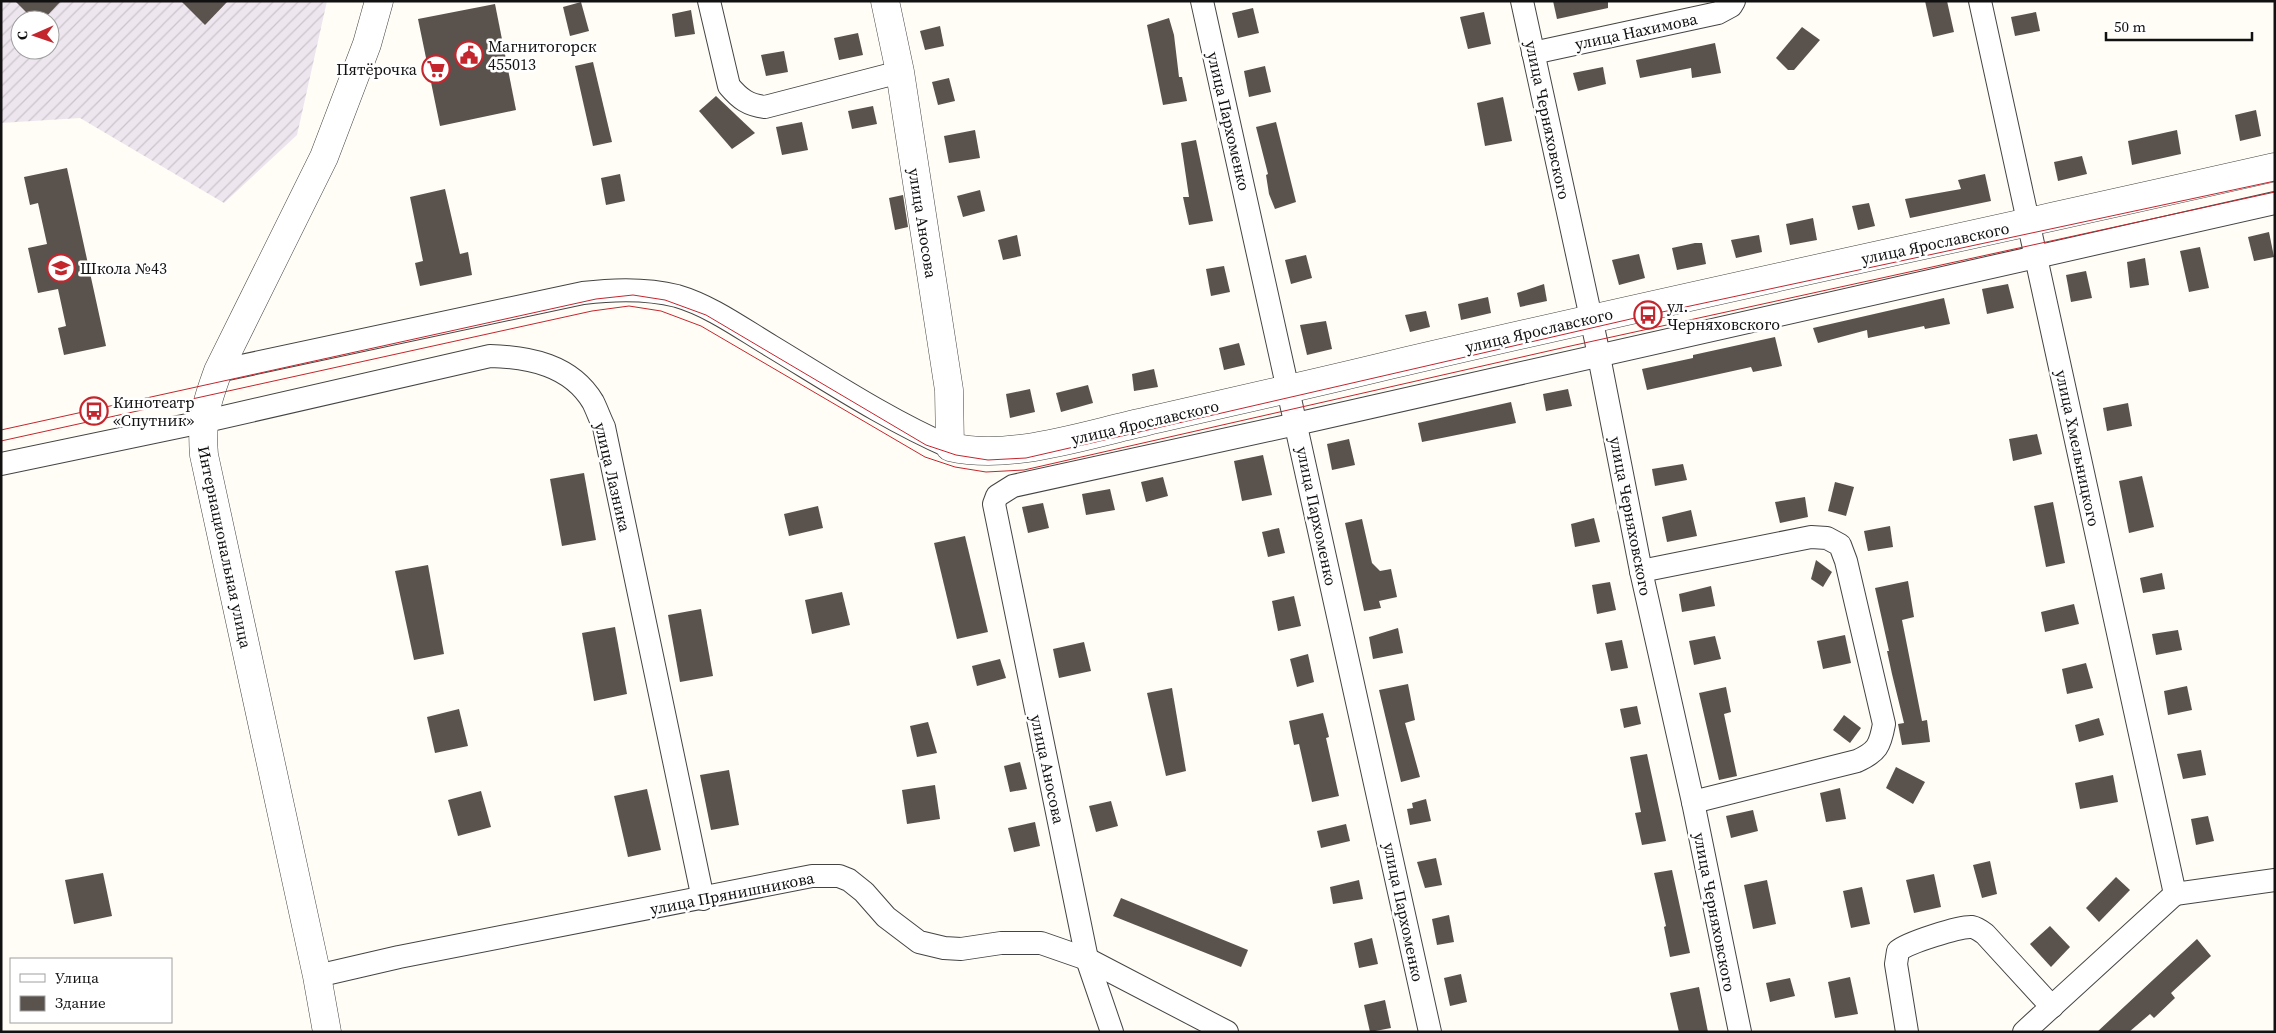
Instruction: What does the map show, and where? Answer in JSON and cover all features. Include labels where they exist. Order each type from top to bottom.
[{"type":"street","name":"Интернациональная улица","points":[[327,1032],[317,976],[204,455],[202,422],[207,400],[218,371],[324,157],[367,44],[379,1]]},
{"type":"street","points":[[709,1],[728,86],[738,97],[750,105],[765,107],[900,72]]},
{"type":"street","name":"улица Аносова","points":[[886,1],[900,72],[949,390],[950,447]]},
{"type":"street","name":"улица Пархоменко","points":[[1202,1],[1430,1032]]},
{"type":"street","name":"улица Черняховского","points":[[1522,1],[1591,318],[1641,571],[1693,802],[1740,1032]]},
{"type":"street","name":"улица Нахимова","points":[[1533,53],[1718,13],[1731,6],[1734,1]]},
{"type":"street","name":"улица Хмельницкого","points":[[1980,1],[2175,894]]},
{"type":"street","name":"улица Ярославского","points":[[950,447],[969,451],[990,452],[1023,449],[1591,318],[2030,223],[2275,167]]},
{"type":"street","points":[[1296,424],[2275,204]]},
{"type":"street","points":[[218,371],[583,293],[615,289],[650,291],[678,297],[712,310],[829,381],[928,437],[950,447]]},
{"type":"street","name":"улица Лазника","points":[[1,464],[202,422],[490,356],[517,357],[540,362],[562,372],[579,383],[592,402],[604,427],[703,899]]},
{"type":"street","name":"улица Аносова","points":[[1112,1032],[1087,959],[994,504],[997,496],[1012,486],[1296,424]]},
{"type":"street","points":[[1641,571],[1811,537],[1827,538],[1840,545],[1846,562],[1884,724],[1881,744],[1870,755],[1857,761],[1693,802]]},
{"type":"street","name":"улица Прянишникова","points":[[317,976],[409,955],[703,899],[812,876],[839,876],[857,886],[886,917],[919,942],[944,948],[961,949],[1001,943],[1041,943],[1087,959],[1227,1032]]},
{"type":"street","points":[[2024,1032],[2175,894],[2275,880]]},
{"type":"street","points":[[1907,1032],[1896,964],[1898,951],[1910,944],[1963,927],[1979,929],[1985,934],[2052,1007]]},
{"type":"shaded area","points":[[1,1],[327,1],[297,135],[224,203],[80,118],[1,123]]},
{"type":"building","points":[[15,1],[61,1],[52,10],[24,10]]},
{"type":"building","points":[[181,1],[228,1],[205,25]]},
{"type":"building","points":[[1553,1],[1608,1],[1608,8],[1557,19]]},
{"type":"building","points":[[1925,1],[1947,1],[1954,32],[1933,37]]},
{"type":"building","points":[[581,2],[589,31],[570,36],[563,7]]},
{"type":"building","points":[[495,4],[516,110],[440,126],[418,19]]},
{"type":"building","points":[[1253,8],[1259,33],[1238,38],[1232,13]]},
{"type":"building","points":[[691,10],[695,34],[675,37],[672,14]]},
{"type":"building","points":[[1484,12],[1491,44],[1468,49],[1460,17]]},
{"type":"building","points":[[2036,12],[2040,31],[2015,36],[2011,17]]},
{"type":"building","points":[[1169,18],[1174,35],[1179,77],[1182,77],[1187,101],[1163,105],[1147,25]]},
{"type":"building","points":[[940,26],[944,46],[925,50],[920,31]]},
{"type":"building","points":[[1802,27],[1820,40],[1794,70],[1788,70],[1776,58]]},
{"type":"building","points":[[858,33],[863,55],[839,60],[834,38]]},
{"type":"building","points":[[1715,43],[1721,73],[1692,78],[1691,68],[1640,78],[1636,60]]},
{"type":"building","points":[[784,51],[788,72],[766,76],[761,55]]},
{"type":"building","points":[[593,62],[612,142],[593,146],[575,66]]},
{"type":"building","points":[[1265,66],[1271,92],[1249,97],[1244,71]]},
{"type":"building","points":[[1603,67],[1606,84],[1578,91],[1573,73]]},
{"type":"building","points":[[949,78],[955,101],[938,105],[932,82]]},
{"type":"building","points":[[716,96],[755,133],[732,149],[699,111]]},
{"type":"building","points":[[1503,97],[1512,141],[1485,146],[1477,103]]},
{"type":"building","points":[[873,106],[877,124],[852,129],[848,111]]},
{"type":"building","points":[[2256,110],[2261,136],[2240,141],[2235,115]]},
{"type":"building","points":[[802,122],[808,150],[782,155],[776,127]]},
{"type":"building","points":[[1276,122],[1296,202],[1275,209],[1269,194],[1266,175],[1268,174],[1256,127]]},
{"type":"building","points":[[975,130],[980,158],[949,163],[944,136]]},
{"type":"building","points":[[2177,130],[2181,154],[2132,165],[2128,141]]},
{"type":"building","points":[[1196,140],[1213,221],[1189,225],[1183,197],[1189,197],[1181,143]]},
{"type":"building","points":[[2082,156],[2087,174],[2058,181],[2054,162]]},
{"type":"building","name":"Школа №43","points":[[67,168],[106,346],[64,355],[58,328],[66,326],[58,289],[38,293],[28,248],[47,244],[38,203],[30,205],[24,177]]},
{"type":"building","points":[[620,174],[625,201],[606,205],[601,178]]},
{"type":"building","points":[[1985,174],[1991,201],[1910,218],[1905,199],[1961,189],[1958,180]]},
{"type":"building","points":[[445,189],[460,254],[468,252],[472,275],[420,286],[415,263],[423,261],[410,197]]},
{"type":"building","points":[[980,190],[985,211],[963,217],[957,196]]},
{"type":"building","points":[[903,195],[908,227],[895,230],[889,198]]},
{"type":"building","points":[[1869,203],[1875,226],[1858,230],[1852,206]]},
{"type":"building","points":[[1813,218],[1817,240],[1790,245],[1786,224]]},
{"type":"building","points":[[2269,232],[2274,257],[2254,261],[2248,237]]},
{"type":"building","points":[[1017,235],[1021,256],[1003,260],[998,240]]},
{"type":"building","points":[[1759,235],[1762,252],[1736,258],[1731,240]]},
{"type":"building","points":[[1702,243],[1706,264],[1677,270],[1672,248]]},
{"type":"building","points":[[2200,247],[2209,288],[2189,292],[2180,251]]},
{"type":"building","points":[[1639,254],[1645,278],[1619,285],[1612,260]]},
{"type":"building","points":[[1306,255],[1312,278],[1291,284],[1285,260]]},
{"type":"building","points":[[2145,258],[2149,285],[2130,288],[2127,262]]},
{"type":"building","points":[[1224,266],[1230,292],[1211,296],[1206,269]]},
{"type":"building","points":[[2086,271],[2092,298],[2071,302],[2066,275]]},
{"type":"building","points":[[1544,284],[1547,301],[1520,307],[1517,293]]},
{"type":"building","points":[[2008,284],[2014,308],[1987,314],[1982,289]]},
{"type":"building","points":[[1488,297],[1491,313],[1461,320],[1458,304]]},
{"type":"building","points":[[1944,298],[1950,324],[1925,329],[1924,326],[1868,338],[1867,330],[1818,343],[1813,328]]},
{"type":"building","points":[[1426,311],[1430,327],[1410,332],[1405,315]]},
{"type":"building","points":[[1326,321],[1332,349],[1307,355],[1300,325]]},
{"type":"building","points":[[1775,337],[1782,366],[1753,372],[1751,367],[1647,390],[1642,369],[1693,358],[1693,355]]},
{"type":"building","points":[[1239,343],[1245,365],[1224,370],[1219,348]]},
{"type":"building","points":[[1154,369],[1158,387],[1134,391],[1132,374]]},
{"type":"building","points":[[1088,385],[1093,403],[1061,412],[1056,393]]},
{"type":"building","points":[[1030,389],[1035,412],[1010,418],[1006,394]]},
{"type":"building","points":[[1568,389],[1572,406],[1546,411],[1543,394]]},
{"type":"building","points":[[1511,402],[1516,423],[1422,442],[1418,423]]},
{"type":"building","points":[[2128,403],[2132,426],[2107,431],[2103,408]]},
{"type":"building","points":[[2037,434],[2042,454],[2013,461],[2009,439]]},
{"type":"building","points":[[1349,439],[1355,465],[1332,470],[1327,444]]},
{"type":"building","points":[[1263,455],[1272,495],[1242,501],[1234,461]]},
{"type":"building","points":[[1683,464],[1687,480],[1655,486],[1652,469]]},
{"type":"building","points":[[584,473],[596,540],[562,546],[550,479]]},
{"type":"building","points":[[2142,476],[2154,527],[2129,533],[2119,481]]},
{"type":"building","points":[[1163,477],[1168,496],[1146,502],[1141,482]]},
{"type":"building","points":[[1835,482],[1854,487],[1846,516],[1828,511]]},
{"type":"building","points":[[1110,489],[1115,510],[1086,515],[1082,494]]},
{"type":"building","points":[[1805,497],[1808,517],[1780,523],[1775,502]]},
{"type":"building","points":[[2053,502],[2065,563],[2046,567],[2034,506]]},
{"type":"building","points":[[1043,503],[1049,528],[1028,533],[1022,507]]},
{"type":"building","points":[[818,506],[823,528],[789,536],[784,514]]},
{"type":"building","points":[[1691,510],[1697,536],[1667,542],[1662,517]]},
{"type":"building","points":[[1594,518],[1600,542],[1575,547],[1571,524]]},
{"type":"building","points":[[1362,519],[1372,563],[1380,571],[1391,569],[1397,597],[1379,601],[1381,608],[1364,611],[1345,523]]},
{"type":"building","points":[[1890,526],[1893,547],[1868,551],[1864,531]]},
{"type":"building","points":[[1279,528],[1285,553],[1268,557],[1262,532]]},
{"type":"building","points":[[965,536],[988,632],[957,639],[934,543]]},
{"type":"building","points":[[1816,560],[1832,572],[1823,587],[1811,579]]},
{"type":"building","points":[[428,565],[444,654],[414,660],[395,571]]},
{"type":"building","points":[[2162,573],[2165,589],[2143,593],[2140,578]]},
{"type":"building","points":[[1908,581],[1914,617],[1902,620],[1922,721],[1927,720],[1930,742],[1902,745],[1898,724],[1904,723],[1875,588]]},
{"type":"building","points":[[1610,582],[1616,610],[1597,614],[1592,585]]},
{"type":"building","points":[[1711,586],[1715,606],[1682,612],[1679,594]]},
{"type":"building","points":[[842,592],[850,625],[812,634],[805,600]]},
{"type":"building","points":[[1294,596],[1301,626],[1278,631],[1272,601]]},
{"type":"building","points":[[2074,604],[2079,624],[2045,632],[2041,612]]},
{"type":"building","points":[[701,609],[713,676],[680,682],[668,615]]},
{"type":"building","points":[[615,627],[627,694],[594,701],[582,633]]},
{"type":"building","points":[[1398,628],[1403,653],[1373,659],[1369,637]]},
{"type":"building","points":[[2178,630],[2182,650],[2156,655],[2152,634]]},
{"type":"building","points":[[1845,635],[1851,663],[1823,669],[1817,641]]},
{"type":"building","points":[[1715,636],[1721,659],[1694,665],[1689,641]]},
{"type":"building","points":[[1622,640],[1628,668],[1611,671],[1605,643]]},
{"type":"building","points":[[1084,642],[1091,671],[1059,678],[1053,649]]},
{"type":"building","points":[[1308,654],[1314,682],[1297,687],[1290,659]]},
{"type":"building","points":[[1000,659],[1006,678],[977,686],[972,666]]},
{"type":"building","points":[[2086,663],[2093,688],[2067,694],[2062,669]]},
{"type":"building","points":[[1408,684],[1415,720],[1405,723],[1420,777],[1401,782],[1379,690]]},
{"type":"building","points":[[2187,686],[2192,710],[2168,715],[2164,691]]},
{"type":"building","points":[[1726,687],[1731,712],[1724,714],[1737,776],[1719,780],[1699,693]]},
{"type":"building","points":[[1172,688],[1186,771],[1166,776],[1147,693]]},
{"type":"building","points":[[1637,706],[1641,724],[1624,728],[1620,709]]},
{"type":"building","points":[[459,709],[468,746],[435,753],[427,717]]},
{"type":"building","points":[[1323,713],[1329,737],[1326,738],[1339,796],[1312,802],[1299,744],[1294,745],[1289,721]]},
{"type":"building","points":[[1844,715],[1861,728],[1850,743],[1833,730]]},
{"type":"building","points":[[2099,718],[2104,735],[2079,742],[2075,725]]},
{"type":"building","points":[[928,722],[937,753],[917,757],[910,726]]},
{"type":"building","points":[[2201,750],[2206,775],[2183,779],[2177,754]]},
{"type":"building","points":[[1647,754],[1666,841],[1642,845],[1635,813],[1641,812],[1630,757]]},
{"type":"building","points":[[1020,762],[1027,789],[1010,792],[1004,766]]},
{"type":"building","points":[[1896,767],[1925,782],[1913,804],[1886,788]]},
{"type":"building","points":[[729,770],[739,825],[711,830],[700,775]]},
{"type":"building","points":[[2113,775],[2118,802],[2080,809],[2075,783]]},
{"type":"building","points":[[935,785],[940,819],[907,824],[902,790]]},
{"type":"building","points":[[1840,788],[1846,819],[1826,822],[1820,793]]},
{"type":"building","points":[[647,789],[661,850],[628,857],[614,796]]},
{"type":"building","points":[[481,791],[491,827],[458,836],[448,800]]},
{"type":"building","points":[[1426,799],[1431,821],[1410,825],[1407,809],[1413,808],[1412,803]]},
{"type":"building","points":[[1111,801],[1118,826],[1096,832],[1089,806]]},
{"type":"building","points":[[1753,810],[1758,831],[1731,838],[1726,816]]},
{"type":"building","points":[[2208,816],[2214,841],[2196,845],[2191,819]]},
{"type":"building","points":[[1035,822],[1040,846],[1014,852],[1008,828]]},
{"type":"building","points":[[1346,824],[1350,841],[1321,848],[1317,831]]},
{"type":"building","points":[[1436,858],[1442,885],[1425,888],[1417,862]]},
{"type":"building","points":[[1990,861],[1997,894],[1982,898],[1973,865]]},
{"type":"building","points":[[1672,870],[1690,953],[1670,957],[1664,927],[1666,926],[1654,873]]},
{"type":"building","points":[[103,873],[112,916],[74,924],[65,880]]},
{"type":"building","points":[[1934,874],[1941,907],[1914,913],[1906,880]]},
{"type":"building","points":[[2116,877],[2130,890],[2099,922],[2086,908]]},
{"type":"building","points":[[1359,880],[1363,899],[1333,904],[1330,887]]},
{"type":"building","points":[[1767,880],[1776,924],[1753,929],[1744,885]]},
{"type":"building","points":[[1862,887],[1870,924],[1851,928],[1843,891]]},
{"type":"building","points":[[1121,898],[1248,950],[1241,967],[1113,916]]},
{"type":"building","points":[[1449,915],[1454,942],[1437,945],[1432,919]]},
{"type":"building","points":[[2050,926],[2070,947],[2051,967],[2030,944]]},
{"type":"building","points":[[1372,938],[1378,964],[1359,968],[1354,943]]},
{"type":"building","points":[[2197,939],[2211,956],[2171,993],[2175,998],[2154,1018],[2150,1014],[2129,1032],[2097,1032]]},
{"type":"building","points":[[1461,974],[1467,1002],[1450,1006],[1444,978]]},
{"type":"building","points":[[1850,977],[1858,1014],[1835,1018],[1828,982]]},
{"type":"building","points":[[1790,978],[1795,996],[1770,1002],[1766,983]]},
{"type":"building","points":[[1699,987],[1708,1032],[1679,1032],[1670,993]]},
{"type":"building","points":[[1385,1000],[1391,1028],[1370,1032],[1364,1005]]},
{"type":"tram line","points":[[1,430],[596,299],[633,295],[665,300],[706,315],[926,445],[956,455],[988,460],[1026,458],[1648,315],[2275,181]]},
{"type":"tram line","points":[[1,441],[592,311],[629,306],[661,311],[701,326],[925,457],[955,467],[986,472],[1024,470],[1566,347],[2275,192]]},
{"type":"place","name":"Магнитогорск 455013","points":[[469,55]]},
{"type":"place","name":"Пятёрочка","points":[[436,69]]},
{"type":"place","name":"Школа №43","points":[[61,268]]},
{"type":"place","name":"ул. Черняховского","points":[[1648,315]]},
{"type":"place","name":"Кинотеатр «Спутник»","points":[[94,411]]}]
